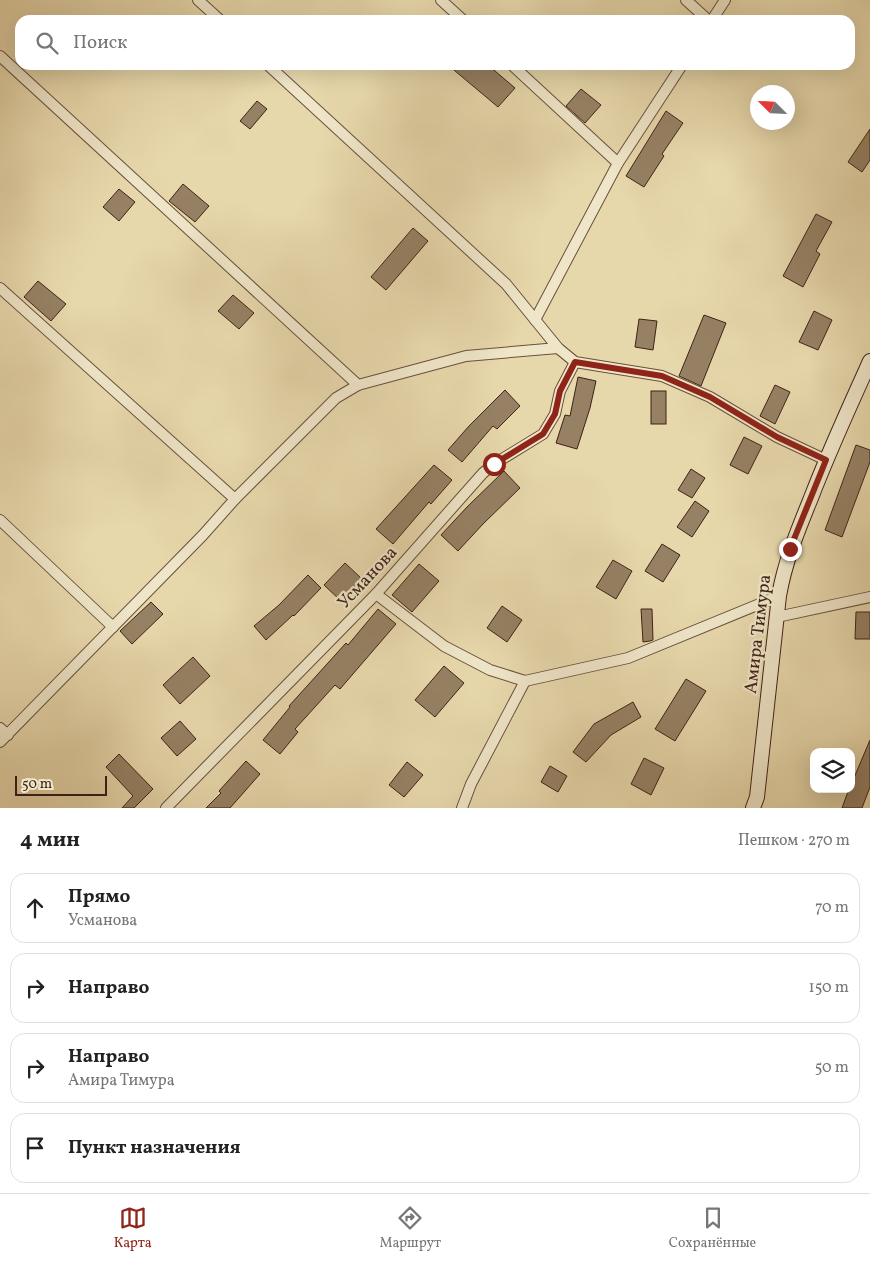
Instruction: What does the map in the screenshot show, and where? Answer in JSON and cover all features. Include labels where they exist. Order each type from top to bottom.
[{"type":"street","points":[[198,0],[214,15]]},
{"type":"street","points":[[441,0],[458,15]]},
{"type":"street","points":[[686,0],[702,15]]},
{"type":"street","points":[[715,15],[725,0]]},
{"type":"street","points":[[0,56],[15,70]]},
{"type":"street","points":[[15,70],[358,384]]},
{"type":"street","points":[[273,70],[506,284],[558,348],[575,362],[662,376],[710,397],[777,437],[826,460]]},
{"type":"street","points":[[517,70],[618,163]]},
{"type":"street","points":[[535,320],[618,163],[679,70]]},
{"type":"street","points":[[0,288],[235,499]]},
{"type":"street","points":[[2,735],[113,627],[203,535],[235,499],[336,398],[358,384],[466,356],[558,348]]},
{"type":"street","name":"Амира Тимура","points":[[753,808],[757,797],[778,596],[790,549],[826,460],[870,361]]},
{"type":"street","name":"Усманова","points":[[166,808],[376,594],[483,473],[494,464],[543,434],[555,414],[560,391],[575,362]]},
{"type":"street","points":[[0,520],[113,627]]},
{"type":"street","points":[[376,594],[444,646],[490,670],[525,681],[628,658],[778,596]]},
{"type":"street","points":[[776,617],[870,597]]},
{"type":"street","points":[[462,808],[471,784],[525,681]]},
{"type":"building","points":[[454,70],[494,70],[515,88],[498,107]]},
{"type":"building","points":[[581,89],[601,105],[585,123],[566,106]]},
{"type":"building","points":[[257,101],[267,109],[250,129],[240,121]]},
{"type":"building","points":[[666,111],[683,123],[662,154],[664,156],[644,187],[626,176]]},
{"type":"building","points":[[870,129],[870,160],[862,172],[848,162]]},
{"type":"building","points":[[183,184],[209,206],[195,222],[169,201]]},
{"type":"building","points":[[119,189],[135,202],[119,221],[103,207]]},
{"type":"building","points":[[816,214],[832,222],[816,251],[820,254],[803,287],[783,276]]},
{"type":"building","points":[[413,228],[428,241],[386,290],[371,277]]},
{"type":"building","points":[[38,281],[66,304],[51,321],[24,297]]},
{"type":"building","points":[[233,295],[254,313],[239,329],[218,311]]},
{"type":"building","points":[[814,311],[832,320],[818,350],[799,342]]},
{"type":"building","points":[[704,315],[726,323],[701,386],[679,376]]},
{"type":"building","points":[[639,319],[657,321],[653,350],[635,347]]},
{"type":"building","points":[[578,377],[596,381],[577,449],[556,443],[565,415],[570,416]]},
{"type":"building","points":[[775,385],[790,392],[775,424],[760,416]]},
{"type":"building","points":[[505,390],[520,406],[497,429],[493,426],[462,462],[448,450]]},
{"type":"building","points":[[651,391],[666,391],[666,424],[651,424]]},
{"type":"building","points":[[744,437],[762,446],[748,474],[730,465]]},
{"type":"building","points":[[856,445],[870,450],[870,462],[842,537],[825,530]]},
{"type":"building","points":[[434,465],[452,480],[431,504],[429,502],[393,544],[376,529]]},
{"type":"building","points":[[691,469],[705,478],[692,498],[678,490]]},
{"type":"building","points":[[504,471],[520,488],[458,551],[441,535]]},
{"type":"building","points":[[695,501],[709,511],[692,537],[677,527]]},
{"type":"building","points":[[662,544],[680,555],[663,582],[645,571]]},
{"type":"building","points":[[613,560],[632,571],[616,599],[596,587]]},
{"type":"building","points":[[345,563],[362,579],[341,601],[324,585]]},
{"type":"building","points":[[419,564],[439,581],[412,612],[392,595]]},
{"type":"building","points":[[308,575],[321,588],[294,616],[266,640],[254,626],[279,605]]},
{"type":"building","points":[[151,602],[163,614],[132,644],[120,631]]},
{"type":"building","points":[[502,606],[522,620],[507,642],[487,628]]},
{"type":"building","points":[[378,609],[396,624],[340,689],[335,685],[295,729],[298,732],[280,754],[263,740],[289,706],[346,643],[348,645]]},
{"type":"building","points":[[641,609],[652,609],[653,640],[650,641],[643,642]]},
{"type":"building","points":[[856,612],[870,612],[870,639],[855,639]]},
{"type":"building","points":[[193,657],[210,676],[180,704],[163,685]]},
{"type":"building","points":[[444,666],[464,683],[435,717],[415,700]]},
{"type":"building","points":[[686,679],[706,691],[675,741],[655,729]]},
{"type":"building","points":[[633,702],[641,717],[611,735],[586,762],[573,752],[594,724]]},
{"type":"building","points":[[180,721],[196,739],[177,756],[161,738]]},
{"type":"building","points":[[870,740],[870,787],[862,808],[842,808],[848,793],[855,793],[855,776]]},
{"type":"building","points":[[119,754],[153,789],[134,808],[122,808],[133,796],[106,767]]},
{"type":"building","points":[[644,758],[664,768],[651,795],[631,784]]},
{"type":"building","points":[[246,761],[260,774],[230,808],[206,808],[221,793],[219,791]]},
{"type":"building","points":[[407,762],[423,775],[404,797],[389,785]]},
{"type":"building","points":[[550,766],[567,776],[558,792],[541,782]]},
{"type":"route","points":[[494,464],[543,434],[555,414],[560,391],[575,362],[662,376],[710,397],[777,437],[826,460],[790,549]]}]
